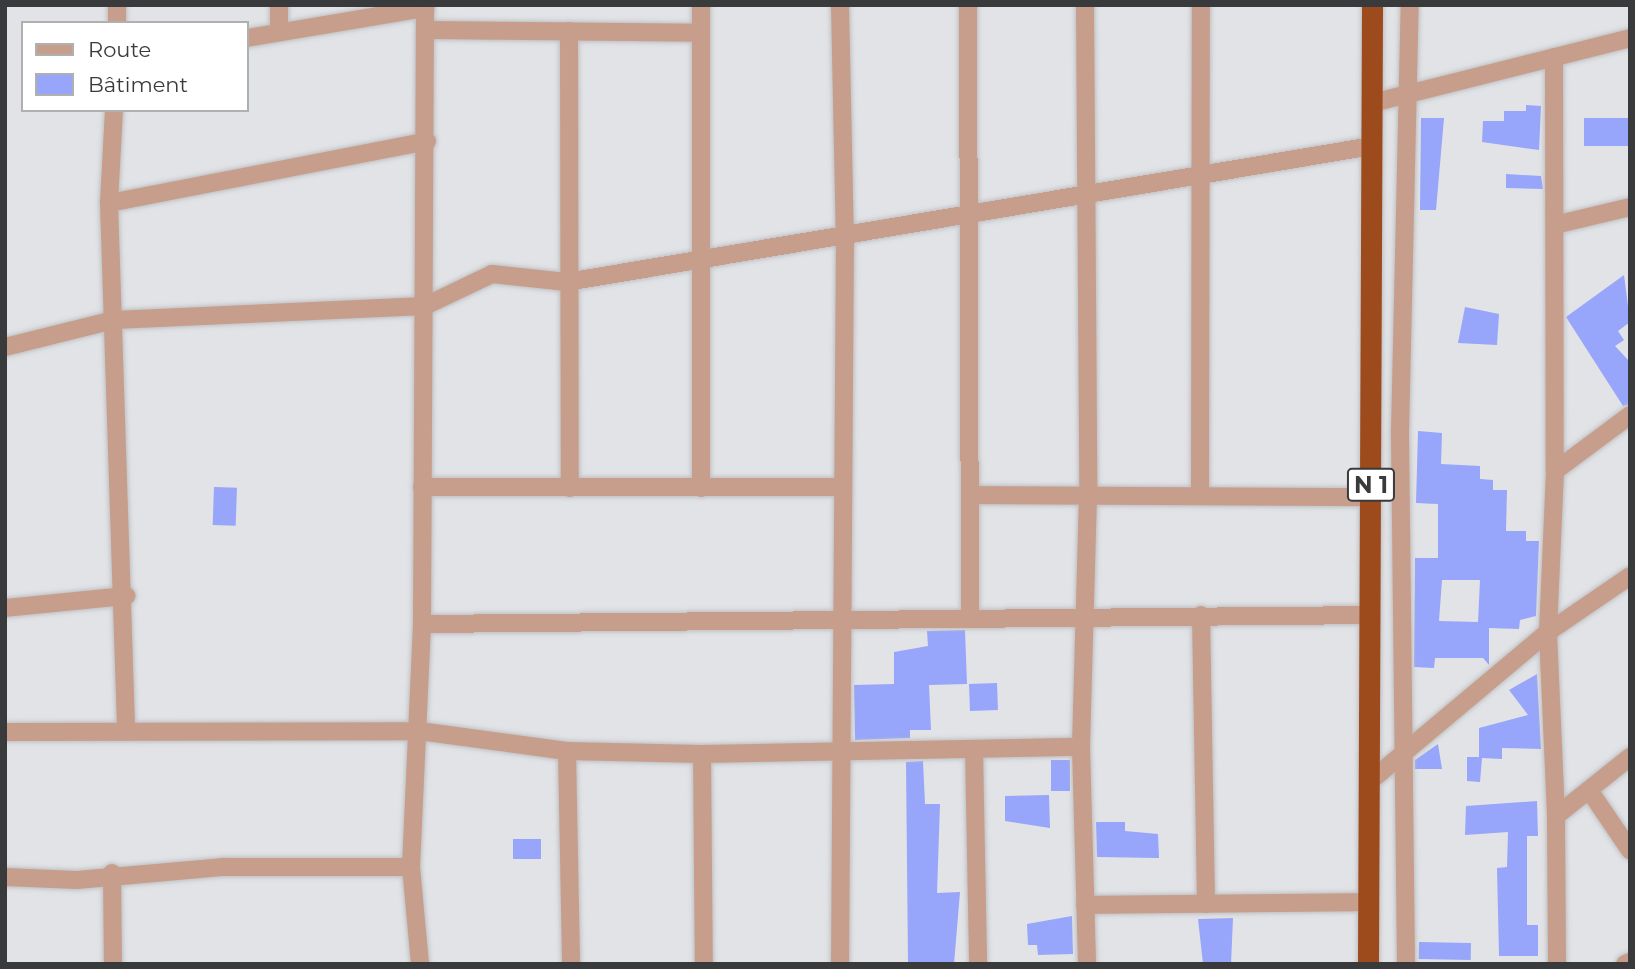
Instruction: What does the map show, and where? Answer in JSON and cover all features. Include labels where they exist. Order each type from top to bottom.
[{"type":"highway","name":"N 1","points":[[1368,964],[1372,5]]},
{"type":"street","points":[[279,5],[279,31]]},
{"type":"street","points":[[701,5],[698,260],[701,488]]},
{"type":"street","points":[[840,5],[845,235],[839,487],[842,617],[839,752],[840,964]]},
{"type":"street","points":[[968,5],[970,615]]},
{"type":"street","points":[[1085,5],[1088,495],[1087,614],[1081,747],[1087,964]]},
{"type":"street","points":[[1200,495],[1202,5]]},
{"type":"street","points":[[1406,964],[1399,460],[1410,5]]},
{"type":"street","points":[[248,38],[425,7],[427,141],[422,624],[411,867],[420,964]]},
{"type":"street","points":[[427,30],[701,33]]},
{"type":"street","points":[[569,32],[567,282],[570,488]]},
{"type":"street","points":[[1372,103],[1630,38]]},
{"type":"street","points":[[1554,57],[1555,471],[1548,632],[1556,816],[1557,964]]},
{"type":"street","points":[[114,112],[109,202],[127,596],[126,727]]},
{"type":"street","points":[[109,202],[427,141]]},
{"type":"street","points":[[5,346],[114,320],[425,306],[492,274],[567,282],[1372,146]]},
{"type":"street","points":[[1555,225],[1630,207]]},
{"type":"street","points":[[1555,471],[1630,415]]},
{"type":"street","points":[[422,487],[839,487]]},
{"type":"street","points":[[970,495],[1371,496]]},
{"type":"street","points":[[1369,782],[1405,747],[1548,632],[1630,576]]},
{"type":"street","points":[[5,608],[127,596]]},
{"type":"street","points":[[422,624],[970,615],[1371,615]]},
{"type":"street","points":[[1201,615],[1206,904]]},
{"type":"street","points":[[5,732],[126,727],[419,731],[567,751],[702,754],[1081,747]]},
{"type":"street","points":[[974,749],[978,964]]},
{"type":"street","points":[[567,751],[571,964]]},
{"type":"street","points":[[702,754],[704,964]]},
{"type":"street","points":[[1556,816],[1630,757]]},
{"type":"street","points":[[1589,790],[1630,850]]},
{"type":"street","points":[[5,877],[77,880],[112,873],[411,867]]},
{"type":"street","points":[[112,873],[113,964]]},
{"type":"street","points":[[1085,905],[1369,902]]},
{"type":"street","points":[[1625,964],[1630,961]]},
{"type":"building","points":[[1526,105],[1541,106],[1539,150],[1482,142],[1483,121],[1504,121],[1504,111],[1526,111]]},
{"type":"building","points":[[1421,118],[1444,118],[1436,210],[1420,210]]},
{"type":"building","points":[[1584,118],[1630,118],[1630,146],[1584,146]]},
{"type":"building","points":[[1506,174],[1541,176],[1543,189],[1506,188]]},
{"type":"building","points":[[1624,275],[1630,322],[1618,331],[1624,340],[1615,346],[1630,362],[1630,404],[1623,406],[1566,317]]},
{"type":"building","points":[[1465,307],[1499,314],[1497,345],[1458,343]]},
{"type":"building","points":[[1418,431],[1442,433],[1441,464],[1480,466],[1480,479],[1493,480],[1493,490],[1507,490],[1506,531],[1526,531],[1526,541],[1539,541],[1536,616],[1520,620],[1519,629],[1489,628],[1489,665],[1483,658],[1435,658],[1434,668],[1414,667],[1415,558],[1438,558],[1438,504],[1416,503]],"holes":[[[1442,580],[1480,580],[1478,622],[1439,621]]]},
{"type":"building","points":[[214,487],[237,488],[236,526],[213,525]]},
{"type":"building","points":[[965,630],[967,684],[929,685],[931,730],[910,730],[910,738],[855,740],[854,685],[894,684],[894,652],[928,646],[927,631]]},
{"type":"building","points":[[1537,674],[1541,749],[1502,748],[1502,759],[1482,758],[1480,782],[1467,781],[1467,757],[1479,757],[1479,728],[1528,715],[1509,690]]},
{"type":"building","points":[[997,683],[998,710],[970,711],[969,684]]},
{"type":"building","points":[[1438,744],[1442,769],[1415,769],[1415,760]]},
{"type":"building","points":[[1051,760],[1070,760],[1070,791],[1051,791]]},
{"type":"building","points":[[923,761],[925,804],[940,804],[937,893],[960,892],[954,964],[908,964],[906,762]]},
{"type":"building","points":[[1049,795],[1050,828],[1005,821],[1005,796]]},
{"type":"building","points":[[1537,801],[1538,836],[1527,836],[1527,925],[1538,925],[1538,956],[1499,956],[1497,868],[1507,867],[1508,832],[1465,835],[1466,806]]},
{"type":"building","points":[[1096,822],[1125,822],[1125,831],[1158,834],[1159,858],[1097,857]]},
{"type":"building","points":[[513,839],[541,839],[541,859],[513,859]]},
{"type":"building","points":[[1072,916],[1073,954],[1038,955],[1037,945],[1028,945],[1027,924]]},
{"type":"building","points":[[1233,918],[1231,964],[1203,964],[1198,919]]},
{"type":"building","points":[[1419,942],[1471,943],[1471,960],[1419,959]]}]
